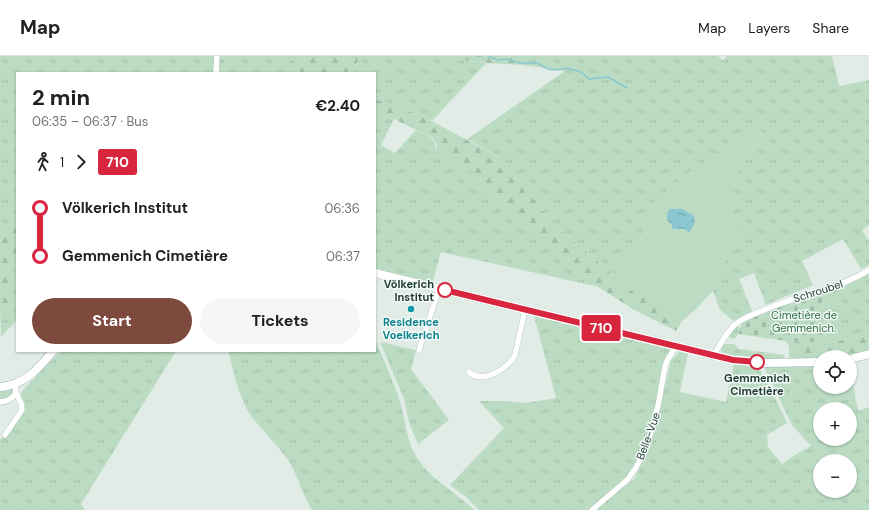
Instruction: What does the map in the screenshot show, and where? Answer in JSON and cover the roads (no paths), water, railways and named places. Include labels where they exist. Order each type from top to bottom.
[{"type":"main road","points":[[376,273],[733,360],[766,363],[813,362]]},
{"type":"main road","points":[[0,387],[15,385],[30,375],[52,352]]},
{"type":"main road","points":[[857,357],[869,354]]},
{"type":"street","points":[[216,72],[217,56]]},
{"type":"street","name":"Schroubel","points":[[714,355],[731,330],[737,323],[744,319],[779,304],[840,284],[869,270]]},
{"type":"street","points":[[419,350],[439,289]]},
{"type":"street","points":[[469,372],[473,376],[484,377],[492,375],[512,361],[515,355],[526,310]]},
{"type":"street","name":"Belle-Vue","points":[[592,510],[626,480],[635,469],[646,449],[658,406],[665,366],[676,346]]},
{"type":"street","points":[[5,435],[22,410],[15,385]]},
{"type":"street","points":[[0,402],[5,402],[16,393]]},
{"type":"water","points":[[670,209],[683,209],[694,216],[695,222],[689,233],[685,229],[672,229],[672,225],[667,220],[667,214]]},
{"type":"waterway","points":[[477,56],[482,56]]},
{"type":"waterway","points":[[489,56],[497,60],[507,59],[520,63],[537,63],[548,69],[557,70],[567,68],[581,72],[589,79],[608,77],[627,88]]},
{"type":"place","name":"Völkerich Institut","points":[[445,290]]},
{"type":"place","name":"Residence Voelkerich","points":[[411,309]]},
{"type":"place","name":"Gemmenich Cimetière","points":[[757,362]]},
{"type":"park label","name":"Cimetière de Gemmenich.","points":[[804,321]]}]
